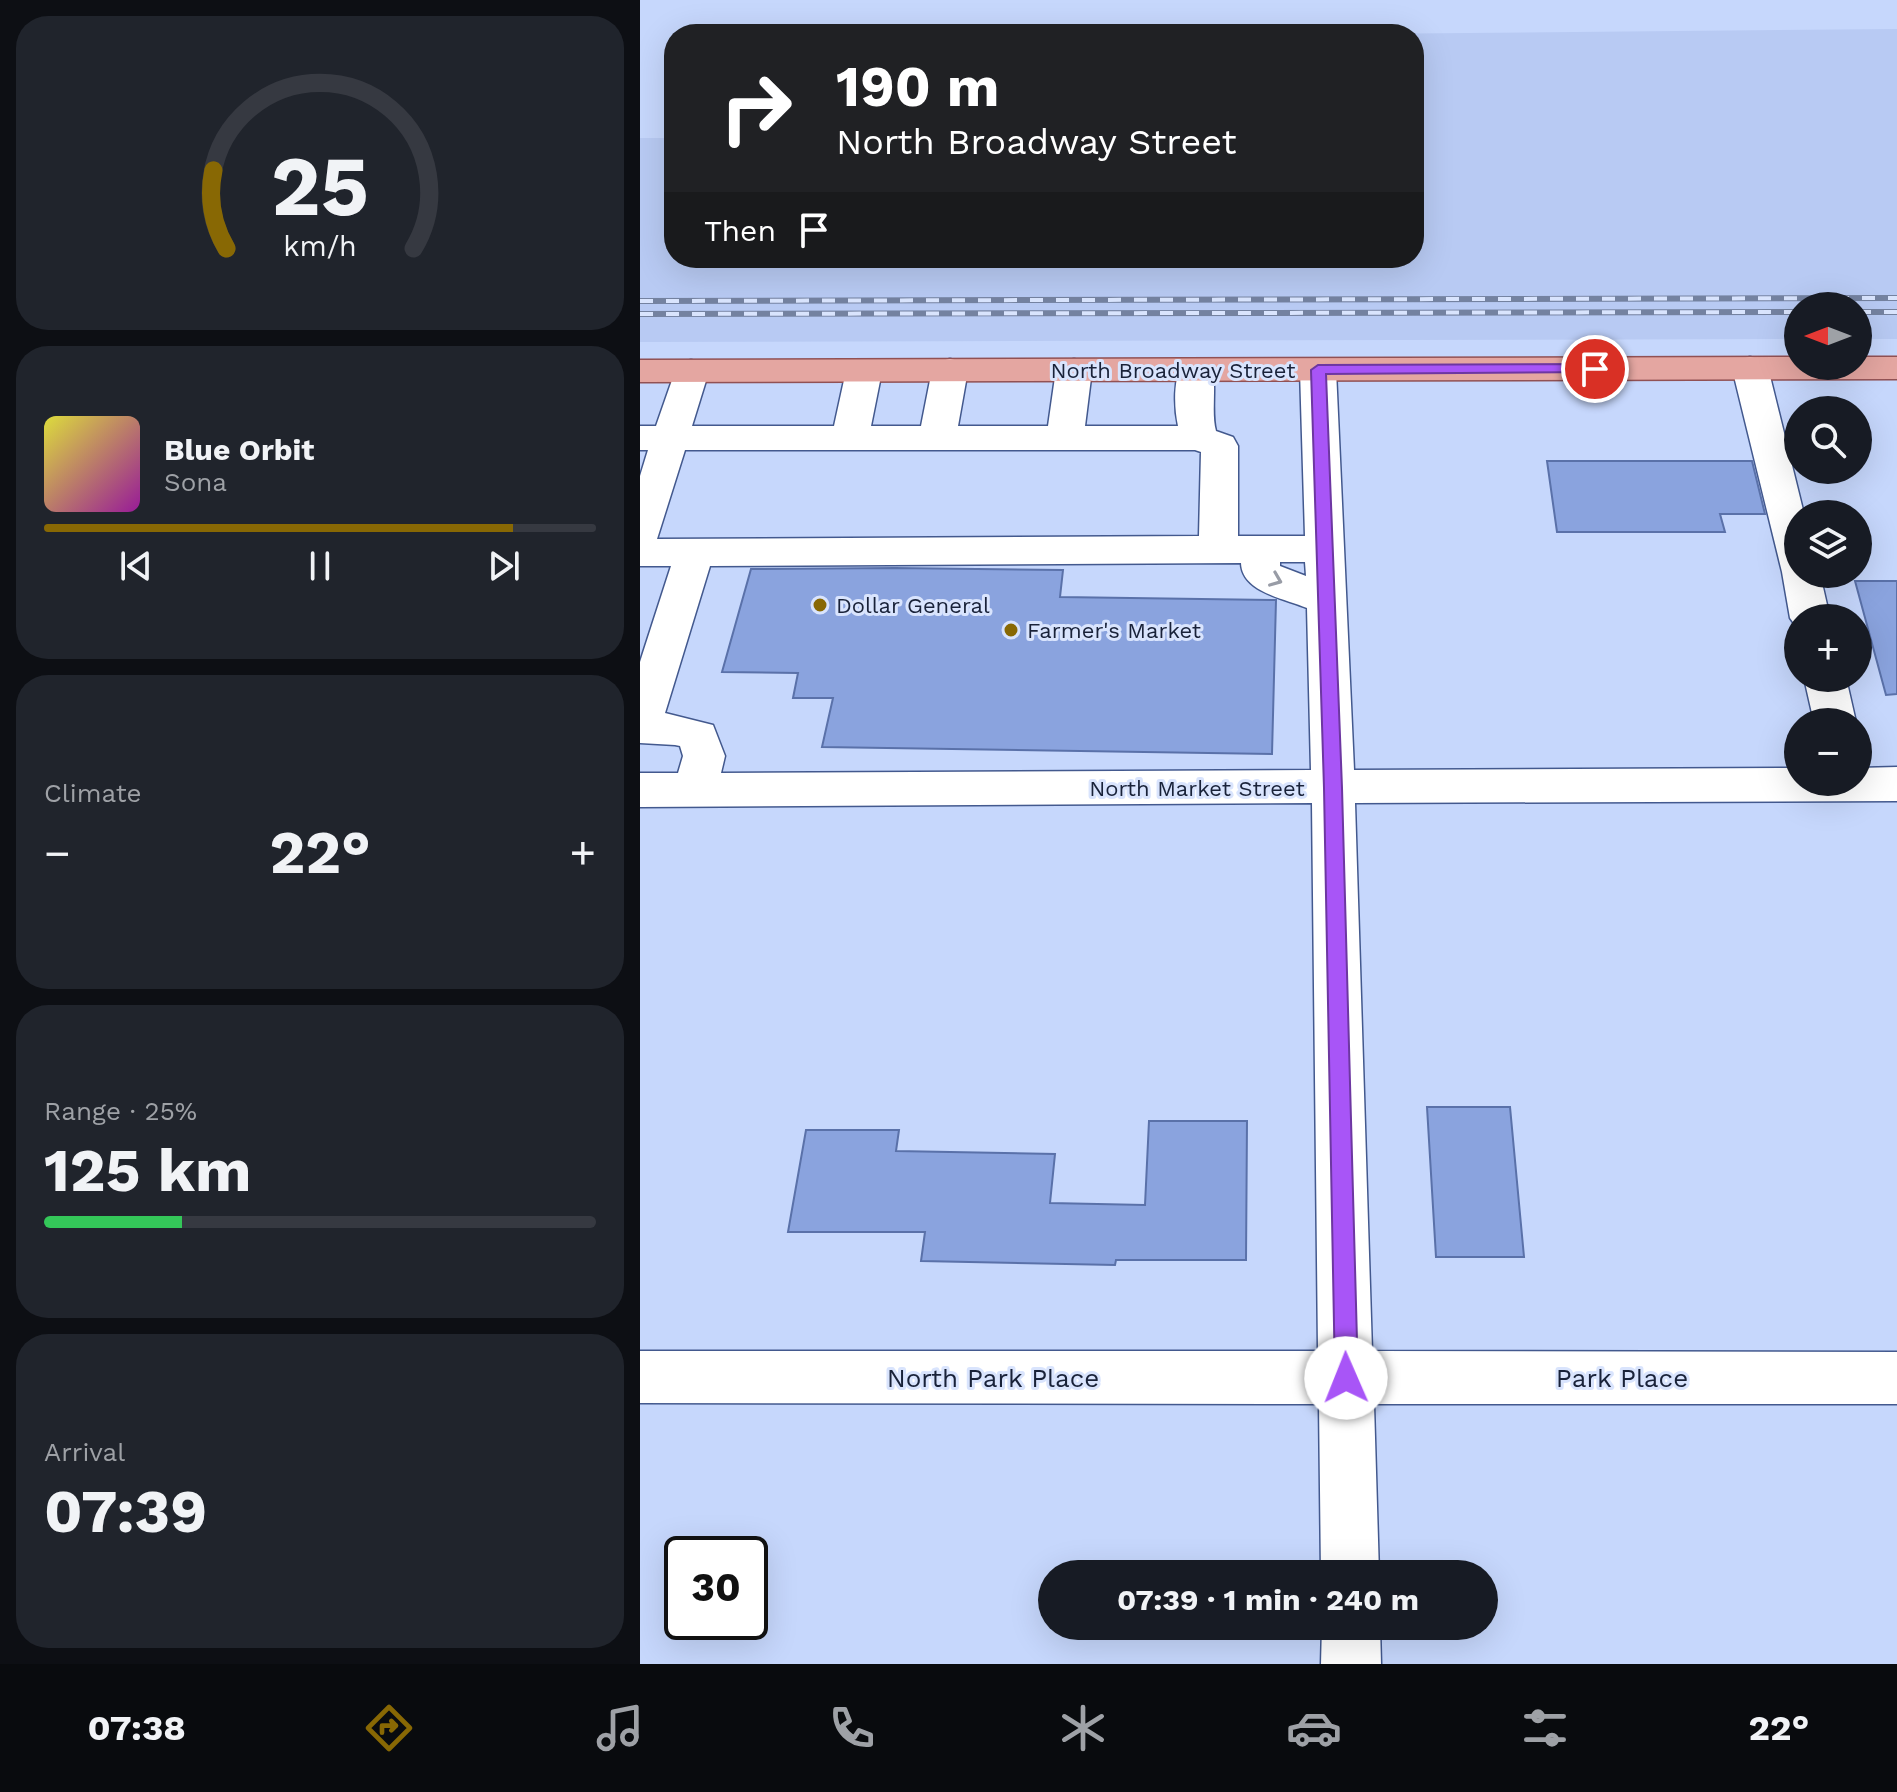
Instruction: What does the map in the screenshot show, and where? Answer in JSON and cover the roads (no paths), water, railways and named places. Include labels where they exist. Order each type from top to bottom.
[{"type":"main road","name":"North Broadway Street","points":[[640,371],[1897,368]]},
{"type":"street","points":[[1750,368],[1784,508]]},
{"type":"street","points":[[937,438],[950,370]]},
{"type":"street","points":[[1065,438],[1074,370]]},
{"type":"street","points":[[1196,370],[1193,413],[1199,438]]},
{"type":"street","points":[[1318,370],[1333,788],[1350,1560]]},
{"type":"street","points":[[640,536],[655,438],[691,371]]},
{"type":"street","points":[[850,438],[864,371]]},
{"type":"street","points":[[655,438],[1199,438],[1220,446],[1218,549]]},
{"type":"street","points":[[1260,549],[1261,574],[1326,600]]},
{"type":"street","points":[[640,553],[1324,549]]},
{"type":"street","points":[[695,552],[641,727],[675,729],[698,736],[704,756],[695,790]]},
{"type":"street","name":"North Market Street","points":[[1872,783],[1897,784]]},
{"type":"street","name":"North Market Street","points":[[640,790],[1784,784]]},
{"type":"street","name":"North Park Place","points":[[640,1377],[1346,1378]]},
{"type":"street","name":"Park Place","points":[[1346,1378],[1897,1378]]},
{"type":"street","points":[[1351,1640],[1351,1664]]},
{"type":"railway","points":[[640,301],[1897,298]]},
{"type":"railway","points":[[640,314],[1784,312]]},
{"type":"railway","points":[[1872,312],[1897,312]]},
{"type":"place","name":"Dollar General","points":[[820,605]]},
{"type":"place","name":"Farmer's Market","points":[[1011,630]]}]
